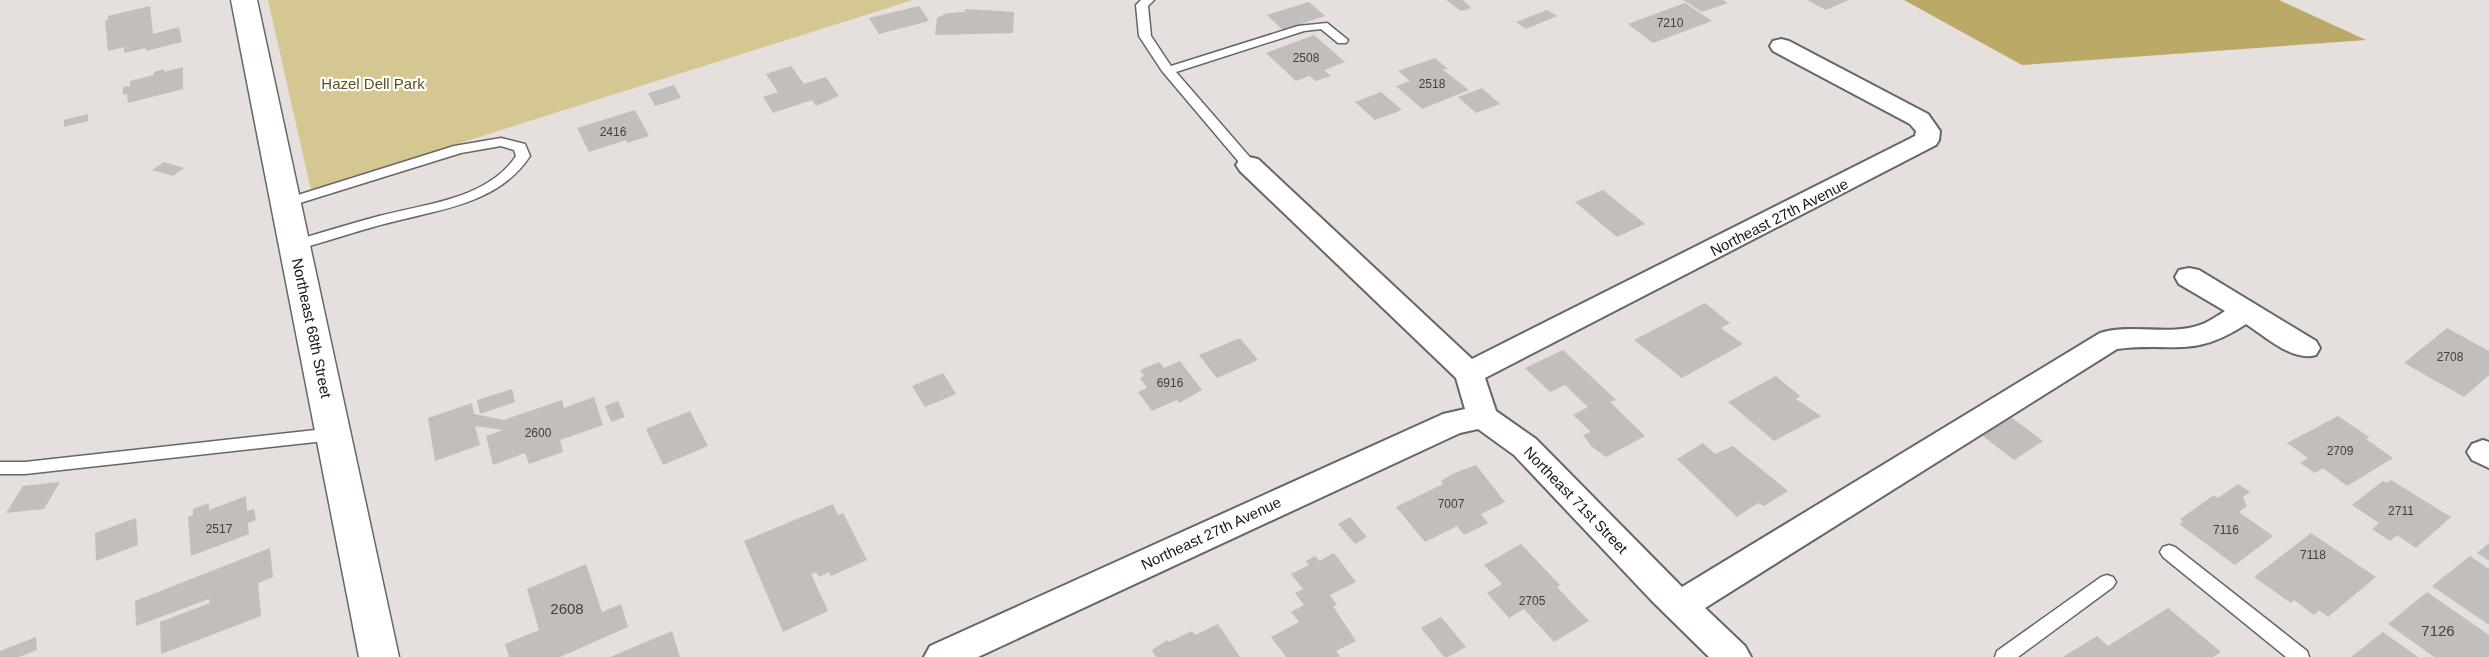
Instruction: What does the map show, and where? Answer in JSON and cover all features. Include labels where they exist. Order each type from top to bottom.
[{"type":"street","name":"Northeast 68th Street","points":[[244,0],[380,657]]},
{"type":"street","name":"Northeast 27th Avenue","points":[[1469,374],[1927,140],[1928,131],[1919,119],[1781,46]]},
{"type":"street","points":[[1250,165],[1469,374],[1483,417]]},
{"type":"street","points":[[2189,277],[2306,348]]},
{"type":"street","points":[[1680,606],[2098,346],[2124,337],[2201,336],[2246,311]]},
{"type":"street","name":"Northeast 27th Avenue","points":[[942,657],[1454,422],[1483,417]]},
{"type":"street","name":"Northeast 71st Street","points":[[1483,417],[1526,447],[1680,606],[1733,657]]},
{"type":"lane","points":[[1148,0],[1142,5],[1145,36],[1168,71],[1250,165]]},
{"type":"lane","points":[[1168,71],[1302,28],[1323,25],[1342,40]]},
{"type":"lane","points":[[286,203],[459,149],[491,142],[515,144],[520,147],[523,156],[518,168],[510,174],[467,197],[294,245]]},
{"type":"lane","points":[[0,468],[25,468],[334,434]]},
{"type":"lane","points":[[2169,552],[2300,657]]},
{"type":"lane","points":[[2004,657],[2107,582]]},
{"type":"green space","name":"Hazel Dell Park","points":[[268,0],[913,0],[311,190]]},
{"type":"shaded area","points":[[1904,0],[2279,0],[2366,40],[2022,65]]},
{"type":"building","points":[[1446,0],[1463,0],[1471,8],[1462,11]]},
{"type":"building","points":[[1683,0],[1723,0],[1728,3],[1702,12]]},
{"type":"building","points":[[1807,0],[1849,0],[1826,10]]},
{"type":"building","points":[[1309,2],[1325,16],[1283,30],[1267,15]]},
{"type":"building","points":[[1685,3],[1712,21],[1653,43],[1628,24]]},
{"type":"building","points":[[150,6],[153,34],[179,27],[182,42],[146,51],[146,48],[124,53],[124,47],[108,51],[105,21],[108,20],[108,16]]},
{"type":"building","points":[[919,6],[929,21],[879,34],[869,18]]},
{"type":"building","points":[[965,9],[1014,12],[1013,33],[935,35],[937,18],[947,13],[965,12]]},
{"type":"building","points":[[1547,10],[1557,16],[1526,29],[1516,22]]},
{"type":"building","points":[[1314,35],[1345,62],[1324,70],[1331,76],[1316,81],[1309,76],[1296,81],[1266,53]]},
{"type":"building","points":[[1435,58],[1448,69],[1442,69],[1469,90],[1422,109],[1396,86],[1410,81],[1398,71]]},
{"type":"building","points":[[791,66],[804,84],[826,77],[839,96],[816,106],[812,100],[773,113],[763,97],[778,92],[766,74]]},
{"type":"building","points":[[183,67],[183,89],[128,103],[127,94],[123,95],[123,87],[130,86],[130,81],[154,75],[154,72],[164,69],[164,72]]},
{"type":"building","points":[[674,85],[681,98],[655,106],[648,93]]},
{"type":"building","points":[[1482,88],[1500,104],[1476,113],[1458,97]]},
{"type":"building","points":[[1381,92],[1402,110],[1375,120],[1355,102]]},
{"type":"building","points":[[635,110],[649,136],[627,143],[626,140],[589,152],[577,128]]},
{"type":"building","points":[[88,114],[88,121],[64,127],[64,120]]},
{"type":"building","points":[[164,162],[184,168],[173,176],[152,170]]},
{"type":"building","points":[[1603,190],[1645,224],[1617,237],[1575,202]]},
{"type":"building","points":[[1705,303],[1730,323],[1721,328],[1743,344],[1682,378],[1634,340]]},
{"type":"building","points":[[2447,328],[2489,351],[2489,375],[2464,397],[2404,363]]},
{"type":"building","points":[[1240,338],[1258,360],[1217,378],[1199,355]]},
{"type":"building","points":[[1563,350],[1616,400],[1610,402],[1645,436],[1606,457],[1592,447],[1583,435],[1591,432],[1573,415],[1588,407],[1565,385],[1550,392],[1525,368]]},
{"type":"building","points":[[1180,361],[1202,390],[1179,403],[1177,400],[1152,411],[1138,392],[1147,388],[1140,378],[1144,376],[1140,370],[1159,362],[1164,368]]},
{"type":"building","points":[[943,373],[956,394],[925,407],[912,386]]},
{"type":"building","points":[[1776,376],[1800,396],[1796,399],[1821,416],[1774,441],[1728,402]]},
{"type":"building","points":[[512,389],[515,402],[480,414],[477,400]]},
{"type":"building","points":[[594,397],[603,425],[560,440],[563,452],[529,464],[525,453],[493,465],[486,436],[503,430],[475,426],[480,445],[435,461],[428,418],[472,403],[474,414],[504,420],[562,400],[564,408]]},
{"type":"building","points":[[618,401],[625,417],[611,422],[605,406]]},
{"type":"building","points":[[690,411],[708,446],[663,465],[646,429]]},
{"type":"building","points":[[2004,412],[2043,441],[2014,460],[1975,430]]},
{"type":"building","points":[[2338,416],[2369,437],[2366,439],[2393,458],[2347,486],[2323,468],[2315,473],[2300,463],[2308,458],[2287,443]]},
{"type":"building","points":[[1703,443],[1715,454],[1733,446],[1788,491],[1764,506],[1758,503],[1737,517],[1677,459]]},
{"type":"building","points":[[1476,465],[1505,502],[1481,514],[1488,523],[1464,535],[1457,526],[1425,542],[1396,507],[1443,484],[1441,481],[1452,474]]},
{"type":"building","points":[[2391,480],[2451,517],[2416,548],[2397,535],[2390,541],[2372,529],[2379,523],[2352,505],[2383,481],[2387,483]]},
{"type":"building","points":[[60,482],[44,509],[6,513],[23,486]]},
{"type":"building","points":[[2238,484],[2250,492],[2243,497],[2247,506],[2239,512],[2273,536],[2235,565],[2179,524],[2183,522],[2180,519],[2214,495],[2218,498]]},
{"type":"building","points":[[246,496],[247,511],[254,509],[256,520],[248,523],[249,534],[191,556],[188,517],[193,515],[193,509],[209,503],[209,510]]},
{"type":"building","points":[[833,504],[838,515],[843,513],[867,560],[831,576],[829,572],[819,577],[816,572],[811,574],[828,611],[783,632],[744,541]]},
{"type":"building","points":[[1350,517],[1367,537],[1355,544],[1338,524]]},
{"type":"building","points":[[136,518],[138,545],[96,561],[95,533]]},
{"type":"building","points":[[2311,533],[2376,577],[2328,617],[2319,610],[2314,615],[2294,600],[2291,603],[2254,577]]},
{"type":"building","points":[[2489,543],[2489,561],[2477,553]]},
{"type":"building","points":[[1521,544],[1560,585],[1557,587],[1589,621],[1554,642],[1524,609],[1509,618],[1487,593],[1502,584],[1484,565]]},
{"type":"building","points":[[270,548],[273,577],[258,583],[261,616],[161,654],[160,622],[210,603],[209,599],[136,626],[135,601]]},
{"type":"building","points":[[1334,553],[1356,582],[1330,595],[1337,605],[1333,606],[1356,641],[1336,651],[1340,656],[1338,657],[1286,657],[1271,637],[1299,622],[1291,612],[1304,605],[1295,593],[1303,589],[1291,574],[1309,565],[1306,561],[1315,556],[1319,561]]},
{"type":"building","points":[[2470,556],[2489,569],[2489,625],[2432,586]]},
{"type":"building","points":[[586,564],[602,612],[621,604],[628,627],[560,657],[509,657],[505,644],[539,630],[527,589]]},
{"type":"building","points":[[2427,592],[2489,635],[2489,657],[2434,657],[2388,624]]},
{"type":"building","points":[[2168,608],[2221,652],[2213,657],[2063,657],[2097,636],[2108,646]]},
{"type":"building","points":[[1441,617],[1466,647],[1448,657],[1444,657],[1421,628]]},
{"type":"building","points":[[1218,624],[1240,657],[1156,657],[1152,650],[1167,640],[1169,642],[1192,631],[1195,635]]},
{"type":"building","points":[[672,631],[680,657],[610,657]]},
{"type":"building","points":[[2383,632],[2418,657],[2351,657]]},
{"type":"building","points":[[36,637],[37,650],[19,657],[0,657],[0,651]]}]
